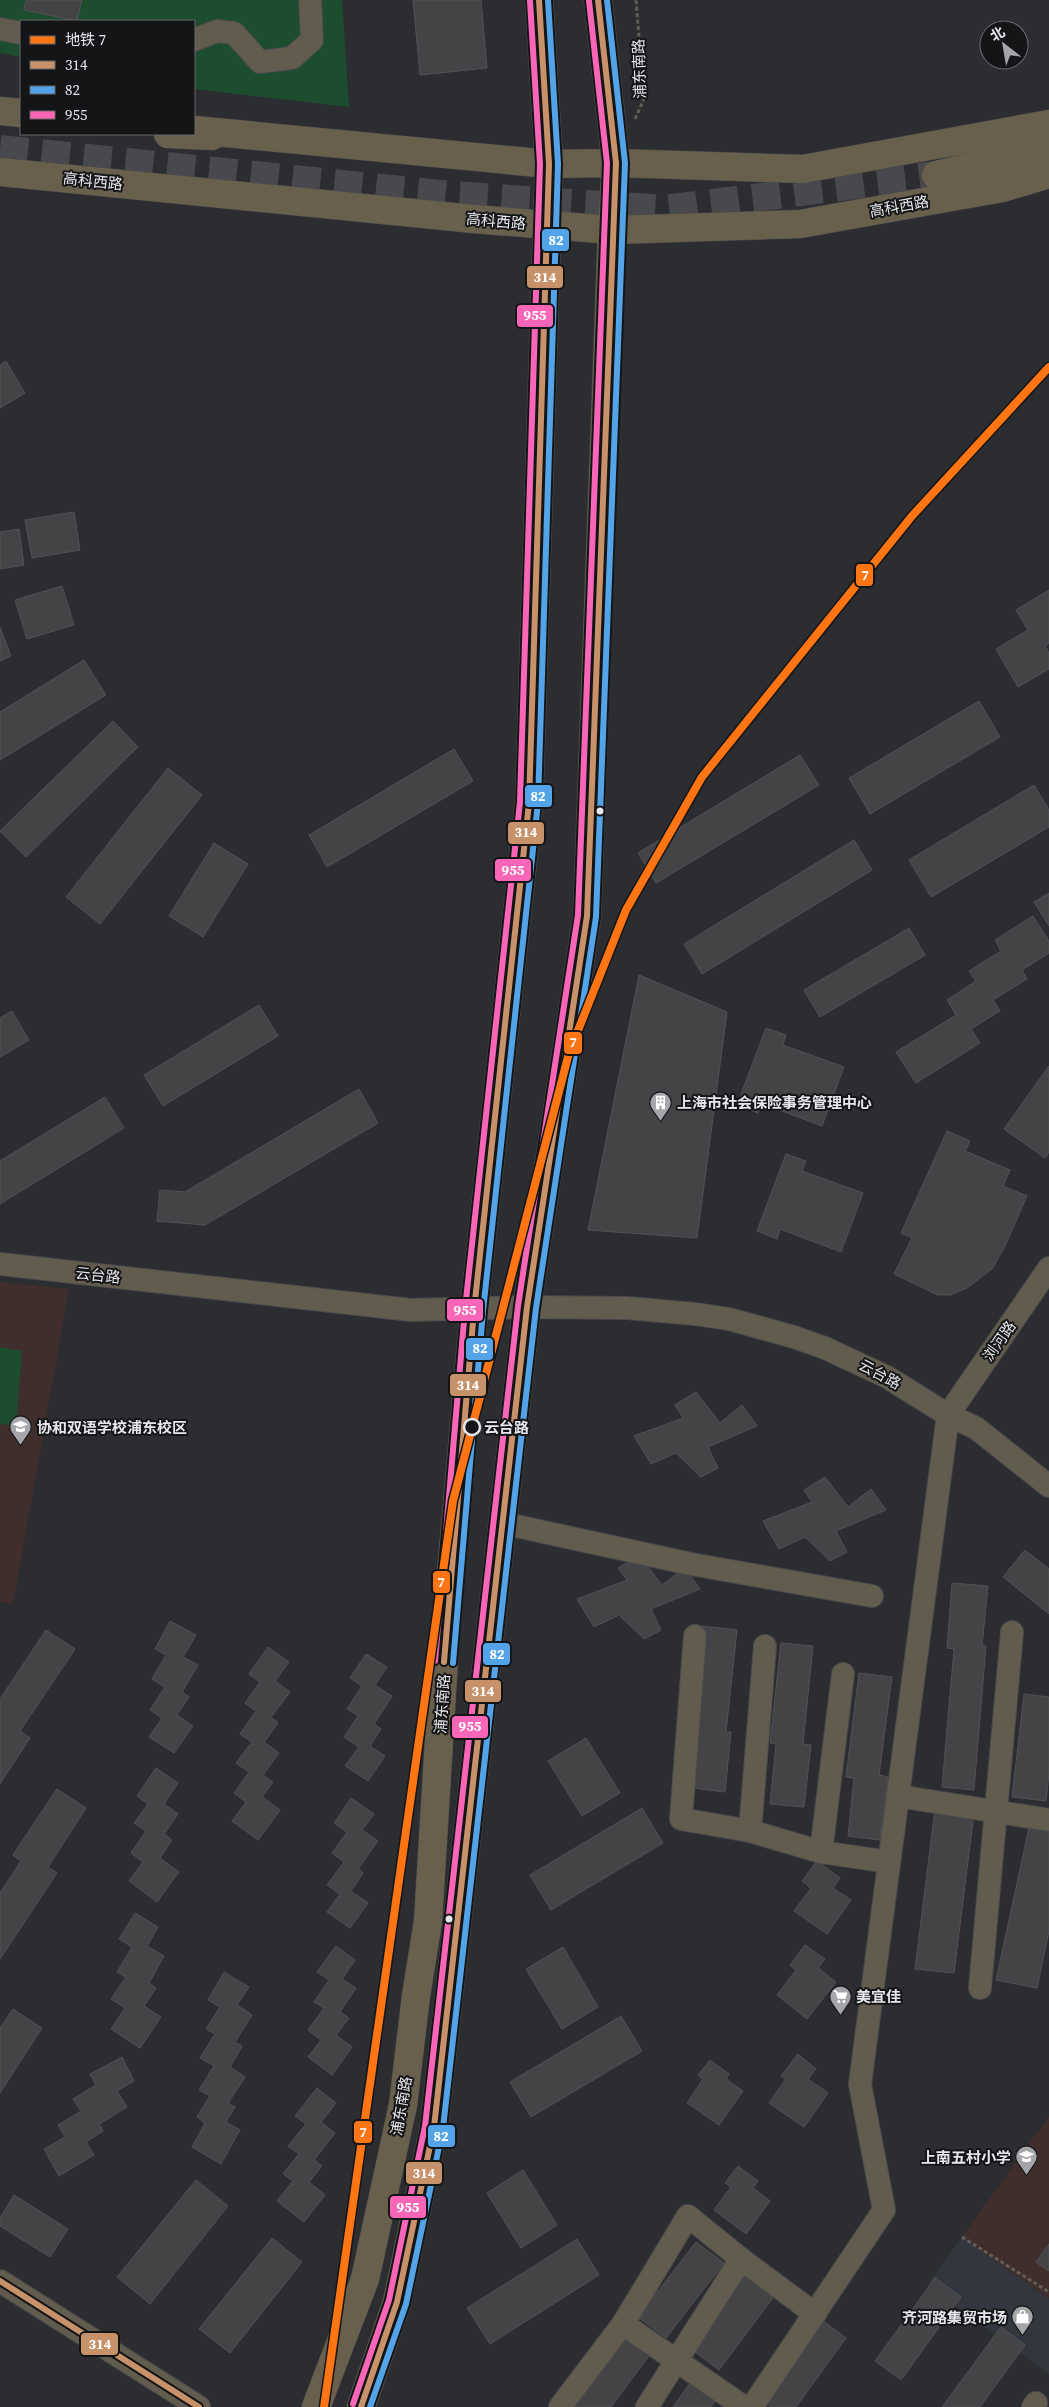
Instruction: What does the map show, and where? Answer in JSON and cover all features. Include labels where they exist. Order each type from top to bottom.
[{"type":"main road","name":"浦东南路","points":[[316,2407],[365,2279],[403,2105],[416,1996],[428,1921],[445,1643],[474,1310],[528,803],[549,164],[539,0]]},
{"type":"main road","name":"浦东南路","points":[[360,2407],[397,2302],[434,2127],[527,1307],[587,916],[616,164],[598,0]]},
{"type":"main road","points":[[0,111],[20,113]]},
{"type":"main road","points":[[195,130],[549,164],[803,169],[1049,124]]},
{"type":"main road","points":[[0,125],[20,126]]},
{"type":"main road","points":[[186,135],[296,141]]},
{"type":"main road","points":[[936,175],[1049,148]]},
{"type":"main road","name":"高科西路","points":[[0,172],[548,226],[612,230],[800,224],[1002,188],[1049,174]]},
{"type":"street","points":[[195,40],[217,31],[234,33],[260,62],[292,58],[312,40],[310,0]]},
{"type":"street","points":[[0,29],[20,33]]},
{"type":"street","name":"云台路","points":[[0,1264],[411,1310],[474,1310],[527,1307],[627,1308],[661,1310],[729,1319],[762,1327],[817,1345],[856,1361],[887,1377],[948,1415],[976,1428],[1049,1486]]},
{"type":"street","name":"浏河路","points":[[948,1415],[1049,1268]]},
{"type":"street","points":[[752,2407],[884,2210],[860,2084],[948,1415]]},
{"type":"street","points":[[502,1523],[691,1564],[872,1596]]},
{"type":"street","points":[[980,1988],[1012,1632]]},
{"type":"street","points":[[695,1636],[681,1818],[750,1831],[821,1852],[889,1862]]},
{"type":"street","points":[[750,1831],[765,1646]]},
{"type":"street","points":[[821,1852],[843,1674]]},
{"type":"street","points":[[898,1796],[1049,1820]]},
{"type":"street","points":[[560,2407],[623,2324],[688,2216],[814,2314]]},
{"type":"street","points":[[647,2407],[741,2259]]},
{"type":"street","points":[[0,2281],[199,2407]]},
{"type":"street","points":[[623,2324],[744,2407]]},
{"type":"path","name":"浦东南路","points":[[632,127],[644,99],[636,0]]},
{"type":"path","points":[[962,2237],[1049,2292]]},
{"type":"shaded area","name":"协和双语学校浦东校区","points":[[0,1282],[69,1289],[13,1604],[0,1602]]},
{"type":"shaded area","name":"上南五村小学","points":[[1049,2116],[1049,2299],[962,2237]]},
{"type":"shaded area","name":"齐河路集贸市场","points":[[962,2237],[1049,2299],[1049,2374],[927,2285]]},
{"type":"green space","points":[[0,0],[342,0],[349,107],[195,89],[195,20],[20,20],[20,57],[0,53]]},
{"type":"green space","points":[[0,1347],[22,1351],[16,1426],[0,1424]]},
{"type":"building","points":[[26,0],[82,0],[77,20],[24,10]]},
{"type":"building","points":[[413,0],[481,0],[487,68],[420,75]]},
{"type":"building","points":[[6,361],[25,393],[0,408],[0,365]]},
{"type":"building","points":[[74,512],[80,550],[32,558],[25,520]]},
{"type":"building","points":[[19,529],[24,565],[0,569],[0,532]]},
{"type":"building","points":[[62,586],[74,625],[27,639],[15,600]]},
{"type":"building","points":[[1049,590],[1049,643],[1045,646],[1049,653],[1049,669],[1018,687],[996,649],[1028,630],[1016,610]]},
{"type":"building","points":[[0,627],[11,656],[0,661]]},
{"type":"building","points":[[84,660],[106,695],[0,760],[0,712]]},
{"type":"building","points":[[979,701],[1000,737],[870,814],[849,778]]},
{"type":"building","points":[[113,721],[138,747],[26,857],[0,831]]},
{"type":"building","points":[[454,749],[473,781],[327,867],[309,835]]},
{"type":"building","points":[[800,755],[819,785],[656,883],[638,853]]},
{"type":"building","points":[[168,768],[202,795],[100,924],[66,897]]},
{"type":"building","points":[[1034,785],[1049,810],[1049,827],[931,897],[909,860]]},
{"type":"building","points":[[854,840],[872,870],[702,974],[684,944]]},
{"type":"building","points":[[214,843],[248,864],[203,937],[169,916]]},
{"type":"building","points":[[1049,893],[1049,926],[1034,902]]},
{"type":"building","points":[[1033,916],[1049,941],[1049,953],[1022,970],[1027,979],[993,1000],[1000,1011],[971,1029],[980,1043],[916,1083],[896,1052],[956,1015],[947,1000],[976,981],[969,971],[1001,951],[995,940]]},
{"type":"building","points":[[909,928],[925,955],[820,1017],[804,990]]},
{"type":"building","name":"上海市社会保险事务管理中心","points":[[639,975],[727,1012],[697,1238],[588,1230]]},
{"type":"building","points":[[259,1005],[278,1036],[163,1106],[144,1075]]},
{"type":"building","points":[[12,1011],[29,1040],[0,1057],[0,1018]]},
{"type":"building","points":[[766,1028],[786,1035],[783,1045],[844,1067],[822,1126],[761,1103],[758,1113],[737,1105]]},
{"type":"building","points":[[1049,1066],[1049,1152],[1045,1158],[1004,1129]]},
{"type":"building","points":[[359,1089],[378,1123],[205,1225],[157,1221],[160,1190],[185,1192]]},
{"type":"building","points":[[105,1097],[124,1128],[0,1204],[0,1161]]},
{"type":"building","points":[[947,1131],[970,1141],[965,1151],[1010,1170],[1003,1186],[1027,1196],[1005,1246],[992,1269],[967,1288],[950,1295],[938,1295],[894,1274],[912,1238],[901,1233]]},
{"type":"building","points":[[786,1154],[806,1161],[802,1171],[863,1193],[841,1252],[780,1229],[777,1239],[757,1231]]},
{"type":"building","points":[[696,1392],[720,1423],[742,1405],[757,1426],[708,1447],[718,1468],[701,1477],[676,1453],[651,1464],[634,1436],[683,1418],[675,1405]]},
{"type":"building","points":[[825,1477],[848,1507],[871,1489],[886,1510],[836,1531],[847,1552],[830,1561],[805,1537],[779,1549],[763,1521],[812,1502],[804,1490]]},
{"type":"building","points":[[1025,1550],[1049,1569],[1049,1614],[1003,1577]]},
{"type":"building","points":[[639,1555],[662,1585],[685,1568],[700,1589],[651,1609],[661,1630],[644,1639],[619,1615],[594,1627],[577,1599],[627,1580],[618,1568]]},
{"type":"building","points":[[952,1583],[988,1586],[982,1646],[986,1646],[974,1790],[942,1787],[954,1649],[947,1648]]},
{"type":"building","points":[[170,1621],[196,1635],[183,1657],[198,1665],[182,1692],[189,1697],[177,1715],[193,1726],[174,1753],[149,1737],[162,1718],[150,1710],[165,1687],[152,1679],[166,1655],[155,1649]]},
{"type":"building","points":[[702,1626],[737,1630],[726,1732],[731,1732],[725,1792],[692,1788],[689,1736]]},
{"type":"building","points":[[46,1630],[75,1649],[20,1731],[30,1738],[0,1784],[0,1699]]},
{"type":"building","points":[[781,1643],[813,1646],[803,1744],[811,1745],[804,1807],[770,1804],[776,1744],[770,1743]]},
{"type":"building","points":[[268,1647],[289,1662],[275,1681],[290,1692],[271,1717],[278,1723],[264,1742],[279,1753],[263,1775],[273,1782],[262,1797],[280,1810],[258,1840],[232,1821],[246,1802],[234,1793],[249,1772],[236,1763],[252,1742],[240,1734],[256,1711],[245,1703],[260,1682],[249,1674]]},
{"type":"building","points":[[366,1654],[387,1667],[375,1685],[392,1696],[374,1724],[381,1729],[370,1746],[385,1756],[368,1781],[345,1766],[359,1747],[344,1737],[358,1716],[347,1709],[362,1686],[350,1678]]},
{"type":"building","points":[[859,1673],[892,1677],[879,1775],[888,1777],[880,1840],[848,1836],[854,1778],[846,1777]]},
{"type":"building","points":[[1024,1694],[1049,1697],[1049,1773],[1046,1801],[1012,1797]]},
{"type":"building","points":[[586,1738],[620,1793],[582,1816],[548,1761]]},
{"type":"building","points":[[156,1768],[178,1783],[164,1804],[178,1814],[164,1834],[172,1840],[160,1858],[179,1872],[157,1902],[129,1881],[143,1862],[131,1853],[146,1831],[134,1823],[148,1804],[137,1796]]},
{"type":"building","points":[[57,1789],[86,1808],[48,1867],[57,1873],[0,1959],[0,1893],[21,1861],[13,1855]]},
{"type":"building","points":[[351,1798],[374,1814],[362,1830],[378,1841],[358,1869],[363,1873],[351,1891],[368,1903],[350,1928],[327,1912],[340,1894],[327,1885],[344,1862],[332,1853],[347,1832],[334,1823]]},
{"type":"building","points":[[642,1808],[663,1843],[551,1910],[530,1875]]},
{"type":"building","points":[[935,1809],[974,1813],[954,1973],[915,1969]]},
{"type":"building","points":[[1030,1823],[1049,1827],[1049,1931],[1037,1988],[996,1980]]},
{"type":"building","points":[[817,1861],[840,1878],[833,1888],[851,1900],[827,1934],[794,1911],[811,1888],[802,1881]]},
{"type":"building","points":[[135,1913],[158,1927],[147,1946],[164,1956],[149,1983],[156,1988],[144,2006],[161,2017],[140,2048],[111,2029],[125,2008],[111,1999],[126,1977],[117,1972],[132,1947],[119,1939]]},
{"type":"building","points":[[805,1945],[825,1959],[818,1968],[836,1982],[807,2019],[777,1995],[796,1970],[790,1965]]},
{"type":"building","points":[[336,1946],[355,1960],[342,1979],[356,1988],[340,2012],[349,2018],[336,2035],[352,2047],[332,2075],[308,2057],[321,2040],[308,2030],[324,2008],[314,2002],[329,1980],[317,1972]]},
{"type":"building","points":[[563,1947],[598,2007],[562,2029],[526,1969]]},
{"type":"building","points":[[224,1972],[249,1987],[237,2005],[252,2015],[235,2042],[242,2046],[230,2067],[245,2077],[228,2103],[235,2107],[226,2122],[240,2130],[221,2164],[192,2147],[205,2123],[197,2117],[210,2096],[199,2090],[214,2066],[200,2058],[215,2034],[206,2029],[220,2007],[208,2000]]},
{"type":"building","points":[[13,2009],[42,2028],[0,2093],[0,2028]]},
{"type":"building","points":[[621,2016],[642,2051],[531,2117],[510,2082]]},
{"type":"building","points":[[798,2054],[816,2069],[808,2079],[828,2093],[804,2127],[769,2103],[786,2079],[781,2076]]},
{"type":"building","points":[[122,2057],[134,2081],[117,2091],[127,2107],[99,2124],[103,2131],[86,2142],[94,2155],[59,2176],[44,2149],[65,2137],[58,2125],[81,2111],[73,2099],[96,2085],[90,2074]]},
{"type":"building","points":[[710,2060],[729,2074],[726,2079],[743,2091],[719,2125],[687,2103],[703,2079],[698,2075]]},
{"type":"building","points":[[317,2088],[336,2103],[321,2122],[335,2133],[314,2160],[322,2166],[309,2182],[325,2195],[304,2222],[277,2201],[293,2181],[283,2174],[299,2154],[288,2146],[306,2124],[295,2116]]},
{"type":"building","points":[[738,2166],[758,2181],[753,2188],[770,2201],[746,2234],[714,2210],[731,2187],[725,2183]]},
{"type":"building","points":[[523,2170],[557,2225],[521,2248],[487,2193]]},
{"type":"building","points":[[196,2180],[228,2206],[150,2304],[117,2277]]},
{"type":"building","points":[[14,2195],[68,2229],[50,2257],[0,2226],[0,2218]]},
{"type":"building","points":[[272,2238],[302,2262],[230,2353],[199,2329]]},
{"type":"building","points":[[577,2239],[599,2275],[490,2344],[467,2308]]},
{"type":"building","points":[[696,2242],[724,2263],[666,2338],[638,2317]]},
{"type":"building","points":[[1049,2244],[1049,2271],[1036,2262]]},
{"type":"building","points":[[749,2270],[778,2291],[719,2370],[691,2349]]},
{"type":"building","points":[[935,2278],[961,2297],[901,2380],[875,2361]]},
{"type":"building","points":[[818,2317],[846,2338],[796,2407],[771,2407],[759,2398]]},
{"type":"building","points":[[1001,2327],[1025,2345],[980,2407],[942,2407]]},
{"type":"building","points":[[630,2332],[654,2349],[611,2407],[574,2407]]},
{"type":"building","points":[[693,2379],[718,2397],[711,2407],[673,2407]]},
{"type":"tunnel","points":[[0,149],[451,195],[665,209],[936,175]]},
{"type":"metro line","name":"7","points":[[324,2407],[453,1501],[569,1053],[626,910],[702,777],[912,516],[1049,367]]},
{"type":"transit line","name":"314","points":[[444,1662],[474,1310],[529,803],[549,164],[539,0]]},
{"type":"transit line","name":"82","points":[[453,1663],[483,1311],[538,803],[558,164],[548,0]]},
{"type":"transit line","name":"314","points":[[361,2407],[397,2302],[434,2127],[527,1307],[587,916],[616,163],[598,0]]},
{"type":"transit line","name":"82","points":[[370,2407],[406,2304],[443,2128],[536,1308],[596,917],[625,163],[607,0]]},
{"type":"transit line","name":"955","points":[[435,1661],[465,1309],[520,802],[540,164],[530,1]]},
{"type":"transit line","name":"955","points":[[353,2404],[389,2300],[425,2126],[518,1306],[578,915],[607,163],[589,1]]},
{"type":"transit line","name":"314","points":[[0,2281],[199,2407]]},
{"type":"place","name":"上海市社会保险事务管理中心","points":[[661,1121]]},
{"type":"place","name":"云台路","points":[[472,1427]]},
{"type":"place","name":"协和双语学校浦东校区","points":[[21,1446]]},
{"type":"place","name":"美宜佳","points":[[840,2015]]},
{"type":"place","name":"上南五村小学","points":[[1027,2176]]},
{"type":"place","name":"齐河路集贸市场","points":[[1023,2336]]}]
